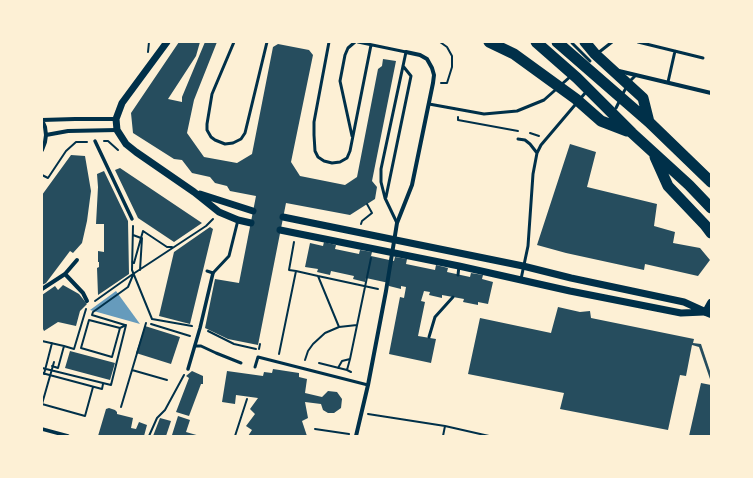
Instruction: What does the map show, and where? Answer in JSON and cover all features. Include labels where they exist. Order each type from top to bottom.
[{"type":"highway","points":[[489,42],[514,54],[576,99],[601,121],[632,133]]},
{"type":"highway","points":[[536,42],[577,74],[632,133],[689,184],[711,208]]},
{"type":"highway","points":[[557,42],[649,122],[711,182]]},
{"type":"highway","points":[[585,42],[595,54],[643,98],[649,122]]},
{"type":"highway","points":[[653,153],[668,186],[711,233]]},
{"type":"main road","points":[[709,313],[711,303]]},
{"type":"street","points":[[168,42],[122,103],[116,119],[117,130],[126,144],[194,192],[219,212],[238,220],[251,223]]},
{"type":"street","points":[[356,436],[368,385],[397,223],[412,185],[433,83],[434,75],[427,59],[420,55],[406,52]]},
{"type":"street","points":[[619,71],[711,93]]},
{"type":"street","points":[[42,150],[46,142],[46,135],[42,120],[116,119]]},
{"type":"street","points":[[46,135],[68,131],[117,130]]},
{"type":"street","points":[[95,141],[132,219]]},
{"type":"street","points":[[194,192],[253,211]]},
{"type":"street","points":[[283,217],[523,266],[571,278],[684,302],[709,313]]},
{"type":"street","points":[[280,230],[393,252],[570,291],[681,313],[709,313]]},
{"type":"street","points":[[42,289],[65,274],[77,260]]},
{"type":"street","points":[[188,370],[213,273]]},
{"type":"street","points":[[65,274],[83,293],[87,301]]},
{"type":"street","points":[[42,429],[68,436]]},
{"type":"lane","points":[[234,42],[212,94],[207,124],[207,130],[211,137],[225,144],[233,143],[241,139],[245,132],[267,42]]},
{"type":"lane","points":[[329,42],[314,122],[315,151],[318,157],[324,161],[332,163],[340,162],[347,158],[350,151],[371,45]]},
{"type":"lane","points":[[352,138],[340,81],[345,55],[348,48],[355,42]]},
{"type":"lane","points":[[358,42],[406,52],[381,169],[381,182],[385,198],[397,223]]},
{"type":"lane","points":[[582,66],[612,42]]},
{"type":"lane","points":[[638,42],[703,58]]},
{"type":"lane","points":[[572,43],[590,61]]},
{"type":"lane","points":[[668,82],[675,51]]},
{"type":"lane","points":[[385,198],[411,76],[403,66]]},
{"type":"lane","points":[[608,73],[619,71]]},
{"type":"lane","points":[[429,104],[484,114],[517,111],[544,100],[577,74]]},
{"type":"lane","points":[[521,279],[528,246],[533,174],[537,153],[541,145],[565,116],[603,74]]},
{"type":"lane","points":[[616,108],[630,81],[636,74]]},
{"type":"lane","points":[[518,139],[525,140],[537,153]]},
{"type":"lane","points":[[207,271],[213,273],[229,256],[238,220]]},
{"type":"lane","points":[[458,274],[459,266]]},
{"type":"lane","points":[[429,337],[435,317],[453,297]]},
{"type":"lane","points":[[195,346],[201,346],[241,363]]},
{"type":"lane","points":[[255,367],[258,357],[368,385]]},
{"type":"path","points":[[433,83],[447,83],[452,67],[452,56],[447,47],[440,42]]},
{"type":"path","points":[[460,110],[458,120],[519,131]]},
{"type":"path","points":[[527,132],[538,135],[546,140]]},
{"type":"path","points":[[42,175],[48,178],[66,151],[76,142],[108,141],[120,153]]},
{"type":"path","points":[[74,352],[86,308],[133,274],[206,226],[215,217]]},
{"type":"path","points":[[132,219],[132,270],[152,319],[200,328],[234,344],[253,349]]},
{"type":"path","points":[[133,263],[143,231],[167,247],[173,247]]},
{"type":"path","points":[[133,235],[141,238]]},
{"type":"path","points":[[140,270],[141,238]]},
{"type":"path","points":[[295,238],[290,270],[379,289]]},
{"type":"path","points":[[347,370],[372,257]]},
{"type":"path","points":[[133,263],[140,265]]},
{"type":"path","points":[[279,354],[296,271]]},
{"type":"path","points":[[126,325],[92,315],[93,312],[128,287],[133,274]]},
{"type":"path","points":[[318,276],[339,327]]},
{"type":"path","points":[[120,328],[112,356],[81,348],[89,320],[120,328],[126,325]]},
{"type":"path","points":[[121,407],[146,323]]},
{"type":"path","points":[[150,324],[197,338]]},
{"type":"path","points":[[42,368],[111,385],[126,325]]},
{"type":"path","points":[[311,362],[305,360],[308,351],[325,333],[339,327],[357,325]]},
{"type":"path","points":[[80,333],[85,334]]},
{"type":"path","points":[[42,341],[74,349]]},
{"type":"path","points":[[52,343],[43,374],[102,389],[103,384]]},
{"type":"path","points":[[52,366],[58,368],[64,346]]},
{"type":"path","points":[[318,363],[338,368],[342,361],[350,359]]},
{"type":"path","points":[[54,362],[42,404],[84,416],[93,386]]},
{"type":"path","points":[[132,370],[167,380]]},
{"type":"path","points":[[149,436],[157,418],[165,410],[188,370]]},
{"type":"path","points":[[235,436],[246,400]]},
{"type":"path","points":[[361,413],[445,426],[489,436]]},
{"type":"path","points":[[443,436],[445,426]]},
{"type":"path","points":[[315,429],[356,436]]},
{"type":"water","points":[[116,291],[140,324],[90,310]]},
{"type":"building","points":[[179,42],[200,42],[196,56],[168,99],[182,102],[182,97],[205,42],[217,42],[194,100],[187,133],[204,157],[237,163],[252,154],[273,47],[278,44],[309,50],[313,55],[291,162],[300,176],[345,185],[357,177],[378,69],[382,66],[383,59],[396,61],[372,181],[377,187],[375,199],[350,215],[286,203],[258,345],[228,339],[205,328],[215,279],[239,283],[256,196],[230,191],[227,186],[215,183],[210,177],[192,173],[182,160],[174,159],[133,133],[131,113]]},
{"type":"building","points":[[570,144],[596,152],[587,187],[657,204],[654,226],[675,232],[673,243],[700,248],[710,260],[698,276],[645,264],[644,270],[537,245]]},
{"type":"building","points":[[71,155],[85,156],[91,191],[87,221],[82,243],[73,253],[70,251],[46,283],[42,285],[42,195]]},
{"type":"building","points":[[120,168],[202,223],[174,242],[138,218],[115,170]]},
{"type":"building","points":[[104,171],[128,221],[129,274],[98,295],[98,251],[104,252],[104,224],[96,224],[98,187],[97,174]]},
{"type":"building","points":[[210,227],[213,229],[190,324],[159,316],[174,252]]},
{"type":"building","points":[[324,242],[336,245],[335,249],[359,254],[360,250],[372,252],[371,256],[394,261],[395,257],[407,259],[406,264],[435,270],[436,265],[448,268],[447,272],[470,277],[471,273],[483,275],[482,279],[493,282],[488,304],[478,302],[478,305],[463,302],[464,299],[442,295],[442,298],[429,295],[430,292],[424,291],[421,301],[425,302],[418,336],[436,339],[431,363],[389,354],[400,297],[404,298],[406,287],[401,286],[401,289],[389,286],[389,283],[366,278],[365,282],[353,279],[354,276],[331,271],[330,275],[317,272],[318,269],[305,267],[310,243],[323,246]]},
{"type":"building","points":[[63,285],[79,294],[87,304],[80,311],[76,326],[58,322],[44,331],[42,327],[42,295],[55,286],[58,290]]},
{"type":"building","points":[[558,307],[580,312],[590,311],[591,318],[694,339],[693,343],[701,344],[711,374],[711,382],[699,347],[692,345],[686,376],[680,375],[668,430],[560,409],[564,393],[468,374],[480,318],[551,333]]},
{"type":"building","points":[[145,326],[180,337],[171,364],[136,353]]},
{"type":"building","points":[[70,351],[115,363],[110,380],[65,368]]},
{"type":"building","points":[[273,369],[299,373],[299,377],[307,379],[305,393],[322,397],[328,391],[337,392],[342,399],[341,408],[334,413],[328,413],[323,410],[321,404],[305,402],[308,418],[302,421],[307,436],[248,436],[252,430],[246,426],[255,414],[250,409],[258,398],[236,395],[235,404],[222,402],[227,371],[263,376],[264,372],[272,373]]},
{"type":"building","points":[[192,371],[203,376],[203,384],[201,384],[189,416],[176,412],[189,378],[186,376]]},
{"type":"building","points":[[701,383],[711,385],[711,436],[689,436]]},
{"type":"building","points":[[109,408],[115,410],[117,414],[133,418],[131,428],[136,429],[139,422],[147,425],[144,436],[98,436],[106,409]]},
{"type":"building","points":[[178,416],[190,420],[186,432],[200,436],[172,435]]},
{"type":"building","points":[[160,418],[171,421],[166,436],[153,436]]}]
